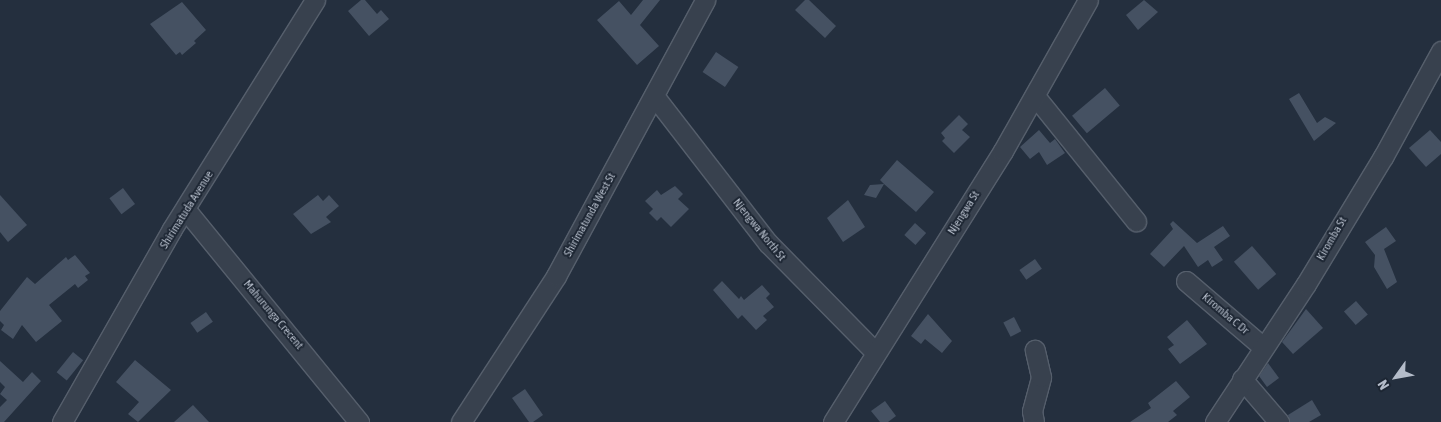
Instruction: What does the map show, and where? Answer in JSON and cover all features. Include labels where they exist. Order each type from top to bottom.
[{"type":"street","name":"Shirimatuda Avenue","points":[[62,422],[186,210],[315,0]]},
{"type":"street","name":"Shirimatunda West St","points":[[461,422],[556,276],[655,97],[705,0]]},
{"type":"street","name":"Njengwa St","points":[[833,422],[1035,96],[1086,1]]},
{"type":"street","name":"Kiromba St","points":[[1215,422],[1383,157],[1441,51]]},
{"type":"street","points":[[1035,96],[1136,222]]},
{"type":"street","name":"Njengwa North St","points":[[655,97],[768,243],[875,352]]},
{"type":"street","name":"Mahurunga Crecent","points":[[186,210],[359,422]]},
{"type":"street","name":"Kiromba C Dr","points":[[1186,281],[1264,347]]},
{"type":"street","points":[[1034,422],[1032,411],[1041,378],[1035,350]]},
{"type":"street","points":[[1242,379],[1280,422]]},
{"type":"building","points":[[361,0],[365,0],[377,14],[381,10],[389,19],[369,36],[348,11]]},
{"type":"building","points":[[643,0],[660,0],[640,25],[659,46],[637,65],[597,20],[619,1],[631,15]]},
{"type":"building","points":[[805,0],[809,0],[836,26],[825,38],[795,10]]},
{"type":"building","points":[[1144,0],[1158,12],[1138,30],[1126,15]]},
{"type":"building","points":[[182,2],[206,30],[194,41],[196,43],[182,55],[180,52],[176,55],[150,24]]},
{"type":"building","points":[[716,52],[738,67],[725,87],[703,72]]},
{"type":"building","points":[[1105,88],[1120,106],[1087,133],[1072,116]]},
{"type":"building","points":[[1299,93],[1317,123],[1325,117],[1336,123],[1314,141],[1289,99]]},
{"type":"building","points":[[959,115],[968,124],[962,130],[970,137],[954,153],[942,141],[945,138],[941,133]]},
{"type":"building","points":[[1039,130],[1050,143],[1055,139],[1065,153],[1047,165],[1039,152],[1030,159],[1020,147]]},
{"type":"building","points":[[1430,130],[1441,142],[1441,154],[1426,167],[1409,148]]},
{"type":"building","points":[[897,160],[934,192],[916,212],[880,180]]},
{"type":"building","points":[[884,184],[876,198],[864,195],[870,185]]},
{"type":"building","points":[[675,186],[683,194],[678,199],[689,209],[671,227],[661,217],[657,221],[649,213],[653,209],[645,201],[657,190],[661,195]]},
{"type":"building","points":[[123,188],[135,204],[121,214],[109,198]]},
{"type":"building","points":[[0,195],[27,225],[8,242],[0,232]]},
{"type":"building","points":[[318,195],[323,201],[329,195],[339,206],[326,217],[331,222],[311,234],[293,214]]},
{"type":"building","points":[[848,200],[865,227],[843,242],[827,218]]},
{"type":"building","points":[[1173,221],[1197,243],[1223,226],[1230,236],[1214,247],[1223,260],[1212,267],[1208,260],[1198,267],[1184,246],[1164,267],[1150,254],[1173,229],[1170,224]]},
{"type":"building","points":[[915,223],[926,233],[915,245],[904,235]]},
{"type":"building","points":[[1386,227],[1396,241],[1384,249],[1397,282],[1387,289],[1374,267],[1375,255],[1365,242]]},
{"type":"building","points":[[1252,246],[1276,274],[1258,290],[1234,262]]},
{"type":"building","points":[[75,255],[90,273],[85,276],[88,280],[78,288],[75,284],[49,305],[62,321],[36,342],[22,325],[13,339],[1,330],[4,325],[0,321],[0,311],[27,277],[35,284],[66,257],[68,260]]},
{"type":"building","points":[[1035,259],[1042,269],[1026,280],[1019,270]]},
{"type":"building","points":[[722,281],[739,299],[741,296],[744,300],[762,285],[770,294],[766,298],[774,307],[763,316],[767,320],[756,330],[742,315],[738,319],[713,290]]},
{"type":"building","points":[[1356,301],[1368,315],[1356,325],[1344,311]]},
{"type":"building","points":[[1306,309],[1323,328],[1293,354],[1282,342]]},
{"type":"building","points":[[206,312],[213,322],[197,333],[190,323]]},
{"type":"building","points":[[928,314],[952,341],[942,353],[925,339],[921,344],[911,336]]},
{"type":"building","points":[[1014,317],[1021,331],[1011,337],[1003,322]]},
{"type":"building","points":[[1187,320],[1207,344],[1180,364],[1168,349],[1174,345],[1167,337]]},
{"type":"building","points":[[73,352],[83,360],[67,380],[57,372]]},
{"type":"building","points":[[135,360],[171,390],[138,422],[128,414],[139,402],[116,382]]},
{"type":"building","points":[[0,361],[23,382],[32,372],[41,381],[4,422],[0,422],[0,407],[7,400],[0,394],[5,387],[0,382]]},
{"type":"building","points":[[1268,363],[1279,378],[1267,387],[1259,376]]},
{"type":"building","points":[[1176,381],[1190,397],[1173,411],[1177,415],[1168,422],[1130,422],[1151,408],[1148,403]]},
{"type":"building","points":[[525,389],[543,415],[533,422],[529,422],[512,398]]},
{"type":"building","points":[[1312,400],[1321,415],[1309,422],[1290,422],[1288,415]]},
{"type":"building","points":[[885,401],[896,416],[888,422],[880,422],[871,411]]},
{"type":"building","points":[[193,405],[209,422],[174,422]]}]
